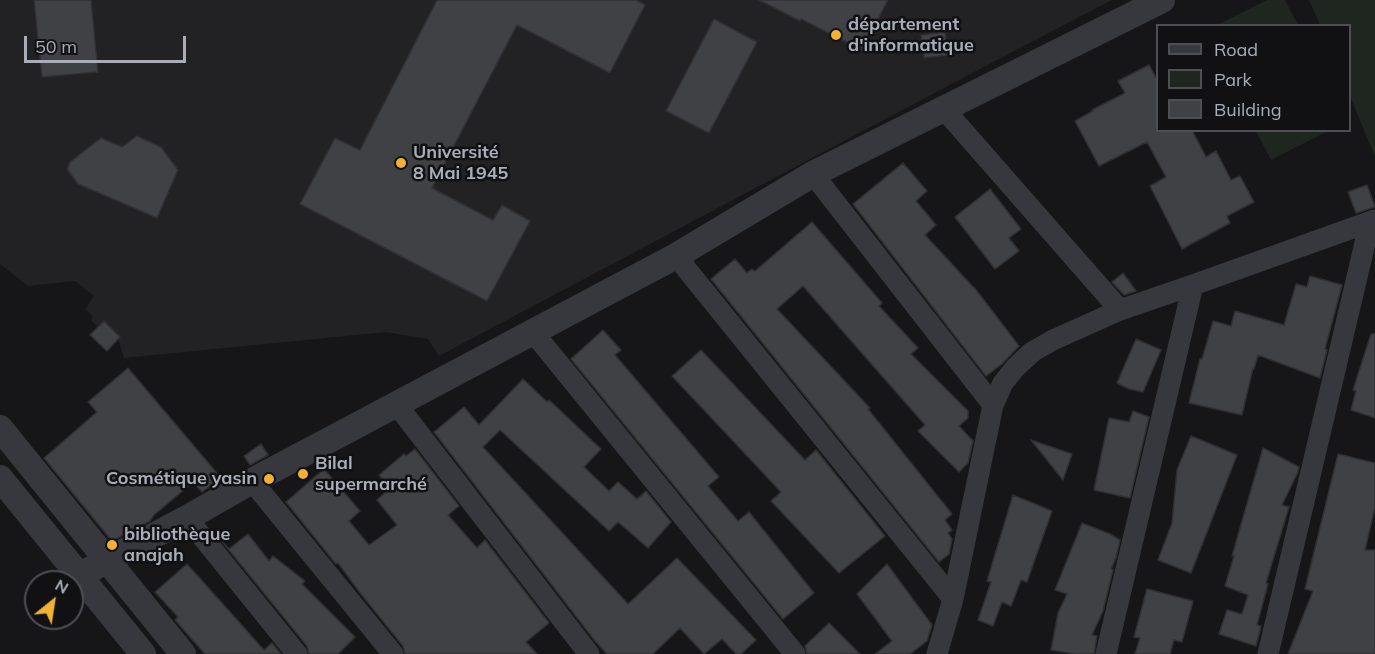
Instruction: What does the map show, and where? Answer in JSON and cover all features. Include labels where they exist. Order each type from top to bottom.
[{"type":"street","points":[[84,573],[676,256],[813,174],[1162,0]]},
{"type":"street","points":[[944,108],[1120,310]]},
{"type":"street","points":[[813,174],[993,405]]},
{"type":"street","points":[[937,654],[953,599],[993,405],[1003,383],[1015,368],[1032,352],[1053,339],[1120,310],[1373,221]]},
{"type":"street","points":[[1268,654],[1373,221]]},
{"type":"street","points":[[676,256],[953,599]]},
{"type":"street","points":[[1106,654],[1193,285]]},
{"type":"street","points":[[534,332],[795,654]]},
{"type":"street","points":[[397,405],[589,654]]},
{"type":"street","points":[[0,428],[183,654]]},
{"type":"street","points":[[0,478],[73,570]]},
{"type":"street","points":[[252,481],[393,654]]},
{"type":"street","points":[[187,518],[297,654]]},
{"type":"street","points":[[84,583],[143,654]]},
{"type":"shaded area","name":"Université 8 Mai 1945","points":[[0,0],[1112,0],[439,356],[428,339],[386,332],[124,358],[116,333],[105,333],[91,321],[93,316],[85,309],[94,296],[75,281],[28,286],[0,264]]},
{"type":"green space","points":[[1267,0],[1285,0],[1297,24],[1219,24]]},
{"type":"green space","points":[[1309,0],[1375,0],[1375,157],[1351,98],[1351,24],[1320,24]]},
{"type":"green space","points":[[1257,132],[1326,132],[1271,160]]},
{"type":"building","points":[[34,0],[91,0],[98,72],[42,77]]},
{"type":"building","points":[[437,0],[636,0],[645,5],[610,73],[517,25],[432,188],[493,220],[502,205],[530,221],[487,301],[300,204],[335,138],[360,150]]},
{"type":"building","points":[[759,0],[888,0],[862,50]]},
{"type":"building","points":[[714,19],[757,42],[709,133],[666,111]]},
{"type":"building","points":[[945,32],[948,55],[924,58],[921,35]]},
{"type":"building","points":[[1149,65],[1156,77],[1156,132],[1193,132],[1206,157],[1216,151],[1231,180],[1240,176],[1254,202],[1227,216],[1230,223],[1182,249],[1150,186],[1166,177],[1147,142],[1099,166],[1075,121],[1125,93],[1118,81]]},
{"type":"building","points":[[137,136],[161,147],[178,170],[157,218],[78,184],[67,169],[70,162],[101,138],[122,147]]},
{"type":"building","points":[[903,163],[927,191],[916,201],[936,225],[925,235],[977,291],[1019,346],[1002,364],[986,376],[853,204]]},
{"type":"building","points":[[1367,185],[1375,207],[1356,213],[1348,192]]},
{"type":"building","points":[[990,189],[1021,229],[1009,238],[1019,251],[995,269],[955,217]]},
{"type":"building","points":[[812,222],[882,303],[879,306],[918,348],[911,354],[968,411],[968,418],[959,426],[973,441],[968,463],[959,472],[918,431],[925,425],[803,286],[777,309],[870,408],[868,409],[952,514],[945,520],[952,530],[948,533],[952,539],[949,554],[939,562],[711,279],[735,259],[747,273],[752,269],[755,271]]},
{"type":"building","points":[[1123,273],[1136,291],[1124,295],[1112,282]]},
{"type":"building","points":[[1310,276],[1342,285],[1325,349],[1327,350],[1320,378],[1258,355],[1242,415],[1189,403],[1200,359],[1202,359],[1213,321],[1231,326],[1235,311],[1284,325],[1296,284],[1307,287]]},
{"type":"building","points":[[104,321],[120,337],[107,351],[90,335]]},
{"type":"building","points":[[603,330],[621,350],[615,355],[719,477],[708,486],[738,521],[749,512],[814,593],[783,619],[571,359]]},
{"type":"building","points":[[1371,334],[1375,334],[1375,418],[1351,410],[1356,391],[1353,390]]},
{"type":"building","points":[[1136,339],[1161,350],[1143,392],[1117,383]]},
{"type":"building","points":[[701,350],[805,460],[816,450],[885,536],[839,573],[771,501],[781,492],[672,376]]},
{"type":"building","points":[[128,368],[221,478],[202,492],[193,482],[150,521],[112,541],[44,458],[97,412],[88,402]]},
{"type":"building","points":[[523,379],[601,449],[584,467],[609,491],[618,482],[637,499],[646,491],[671,522],[648,548],[618,522],[609,531],[500,430],[483,447],[628,604],[677,558],[756,640],[741,654],[736,654],[722,639],[704,654],[680,628],[653,654],[607,654],[595,641],[434,432],[464,407],[479,425]]},
{"type":"building","points":[[1133,411],[1149,417],[1130,498],[1094,490],[1109,418],[1129,422]]},
{"type":"building","points":[[1191,436],[1237,455],[1191,573],[1158,560],[1172,523],[1177,470]]},
{"type":"building","points":[[1031,440],[1072,454],[1063,480]]},
{"type":"building","points":[[261,444],[268,455],[250,465],[244,456]]},
{"type":"building","points":[[1263,448],[1299,467],[1282,505],[1289,507],[1266,583],[1268,584],[1257,625],[1261,626],[1256,646],[1219,634],[1227,610],[1242,614],[1248,595],[1225,586]]},
{"type":"building","points":[[415,449],[459,506],[448,515],[477,548],[485,540],[549,623],[526,642],[537,654],[405,654],[403,646],[338,563],[336,564],[286,502],[324,469],[360,511],[349,521],[369,545],[397,525],[377,500],[390,488],[379,475],[404,454],[406,456]]},
{"type":"building","points":[[1338,454],[1375,463],[1375,507],[1365,550],[1375,550],[1375,654],[1288,654],[1313,591],[1305,589]]},
{"type":"building","points":[[1013,495],[1052,511],[1027,582],[1021,580],[1011,606],[1002,602],[993,626],[978,620],[991,582],[987,581]]},
{"type":"building","points":[[1082,523],[1120,540],[1111,569],[1113,570],[1103,611],[1092,635],[1097,636],[1094,654],[1051,650],[1058,613],[1067,594],[1055,590]]},
{"type":"building","points":[[248,534],[269,561],[273,556],[305,581],[302,584],[355,637],[338,654],[309,654],[307,646],[220,539],[229,549]]},
{"type":"building","points":[[187,564],[264,650],[272,643],[281,654],[205,654],[175,620],[178,617],[155,592]]},
{"type":"building","points":[[887,564],[932,625],[927,641],[910,654],[875,654],[892,641],[857,594]]},
{"type":"building","points":[[1147,589],[1193,601],[1182,642],[1174,640],[1170,654],[1135,654],[1140,638],[1134,637]]},
{"type":"building","points":[[829,623],[860,654],[807,654],[805,646]]},
{"type":"place","name":"département d'informatique","points":[[836,35]]},
{"type":"place","name":"Université 8 Mai 1945","points":[[401,163]]},
{"type":"place","name":"Bilal supermarché","points":[[303,474]]},
{"type":"place","name":"Cosmétique yasin","points":[[269,479]]},
{"type":"place","name":"bibliothèque anajah","points":[[112,545]]}]
